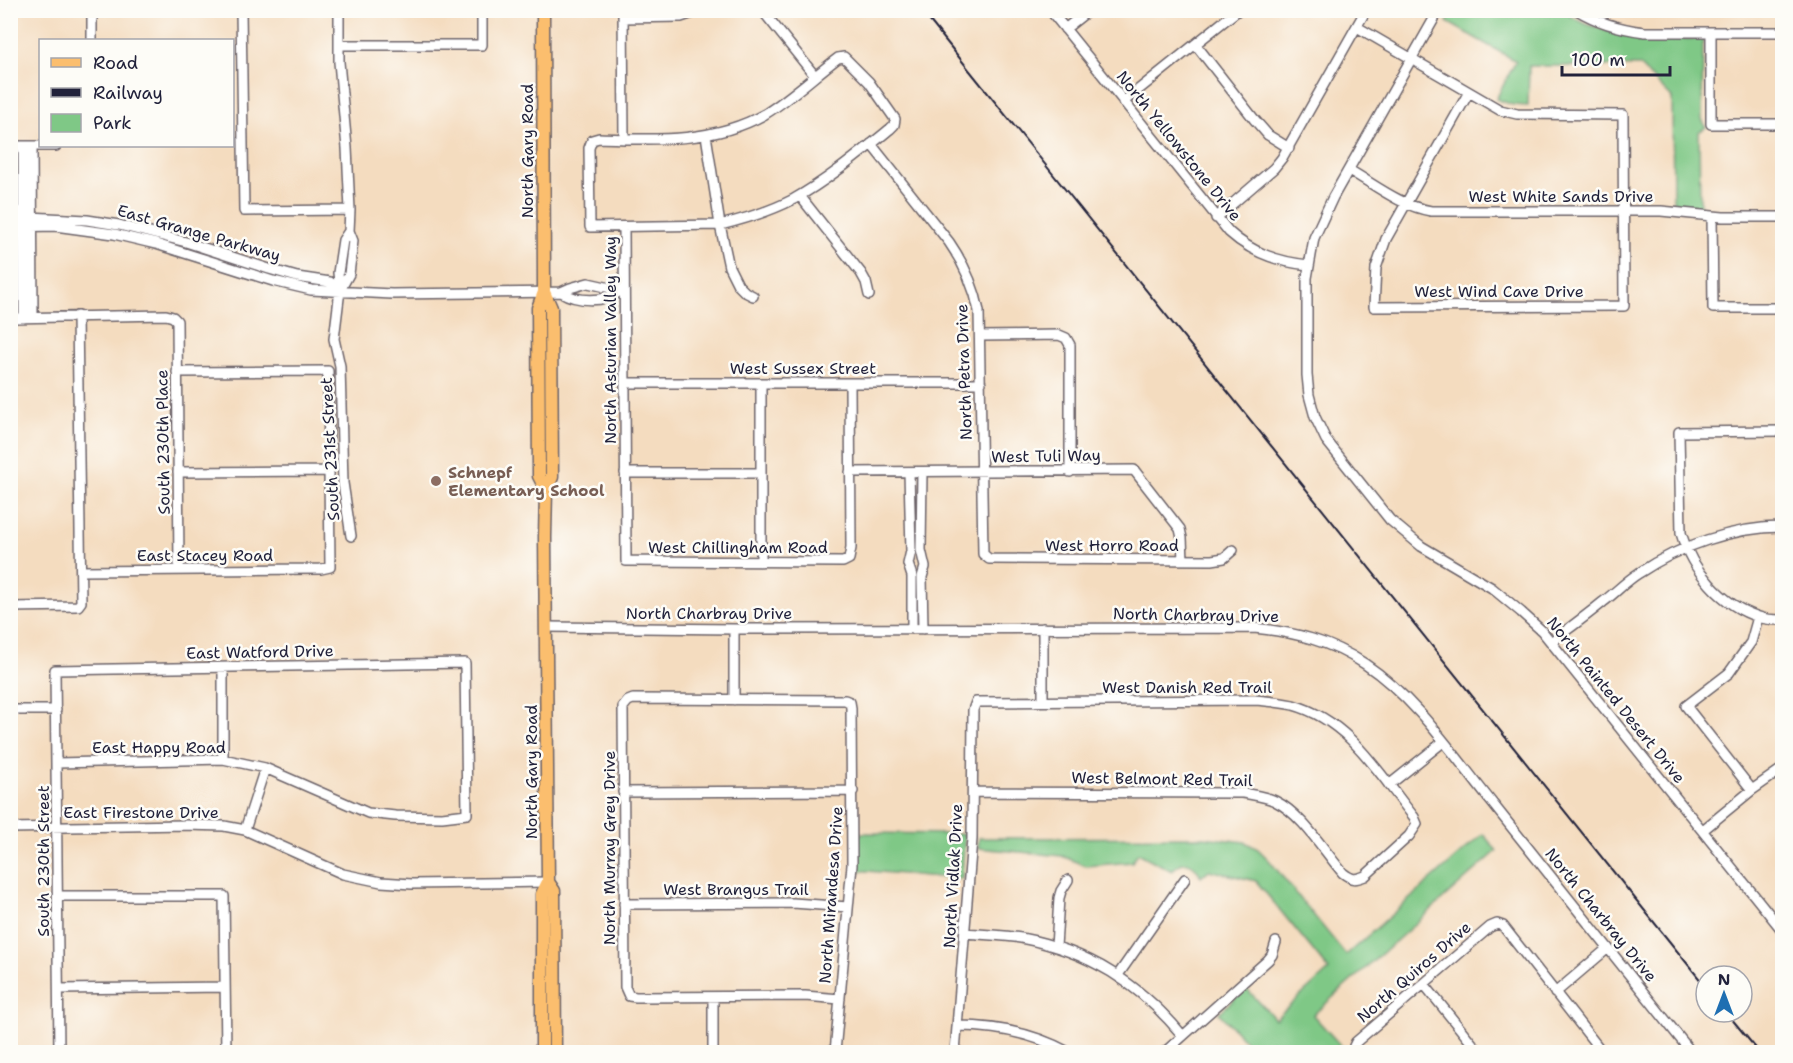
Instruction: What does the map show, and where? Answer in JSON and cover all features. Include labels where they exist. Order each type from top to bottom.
[{"type":"main road","name":"North Gary Road","points":[[543,10],[544,292],[551,308],[552,477],[546,490],[548,882],[554,891],[555,1053]]},
{"type":"main road","points":[[542,1053],[542,894],[548,882]]},
{"type":"street","points":[[92,10],[92,39]]},
{"type":"street","points":[[241,10],[237,46],[243,144],[244,211],[350,210]]},
{"type":"street","name":"South 231st Street","points":[[339,10],[339,62],[350,210],[348,231],[343,240],[338,273],[340,290],[334,339],[340,366],[344,483],[351,536]]},
{"type":"street","points":[[339,45],[482,45],[482,10]]},
{"type":"street","points":[[624,139],[623,14],[681,17],[702,10]]},
{"type":"street","points":[[762,10],[815,76]]},
{"type":"street","name":"North Yellowstone Drive","points":[[1050,10],[1229,232],[1246,246],[1280,262],[1309,265]]},
{"type":"street","points":[[1065,29],[1089,10]]},
{"type":"street","points":[[1123,102],[1238,10]]},
{"type":"street","points":[[1216,218],[1274,168],[1289,148],[1366,10]]},
{"type":"street","name":"North Painted Desert Drive","points":[[1439,10],[1333,196],[1319,226],[1307,278],[1308,386],[1311,406],[1326,440],[1378,507],[1403,532],[1421,546],[1492,588],[1526,616],[1551,642],[1782,930]]},
{"type":"street","points":[[1576,10],[1600,22],[1645,32],[1782,32]]},
{"type":"street","points":[[1357,27],[1500,110],[1517,114],[1623,115],[1623,211]]},
{"type":"street","points":[[1711,32],[1712,124],[1782,124]]},
{"type":"street","points":[[1196,45],[1254,120],[1268,135],[1289,148]]},
{"type":"street","points":[[844,57],[869,82],[895,119],[894,124],[821,183],[800,196],[756,214],[720,225],[591,227],[589,148],[592,140],[599,138],[684,138],[706,135],[749,122],[766,113],[815,76],[838,58],[844,57]]},
{"type":"street","points":[[1406,204],[1469,92]]},
{"type":"street","points":[[706,135],[729,267],[738,285],[753,296]]},
{"type":"street","points":[[234,144],[243,144]]},
{"type":"street","name":"North Petra Drive","points":[[872,144],[958,256],[976,294],[980,336],[982,549],[983,554],[989,559]]},
{"type":"street","points":[[10,146],[39,146]]},
{"type":"street","points":[[28,146],[28,318]]},
{"type":"street","name":"West White Sands Drive","points":[[1349,170],[1406,204],[1431,211],[1660,211],[1712,216],[1782,217]]},
{"type":"street","points":[[800,196],[861,273],[869,295]]},
{"type":"street","name":"West Wind Cave Drive","points":[[1406,204],[1379,256],[1375,277],[1374,307],[1624,306],[1623,211]]},
{"type":"street","name":"East Grange Parkway","points":[[10,216],[87,220],[150,232],[278,272],[330,282],[340,290]]},
{"type":"street","points":[[1712,216],[1713,308],[1782,308]]},
{"type":"street","name":"East Grange Parkway","points":[[10,227],[55,226],[104,232],[166,247],[293,286],[330,292],[340,290],[392,294],[561,292]]},
{"type":"street","name":"North Asturian Valley Way","points":[[624,227],[622,291],[626,561]]},
{"type":"street","points":[[561,292],[588,283],[622,291]]},
{"type":"street","points":[[594,299],[597,291],[595,285]]},
{"type":"street","points":[[561,292],[569,297],[588,301],[612,297],[622,291]]},
{"type":"street","name":"South 230th Place","points":[[77,316],[166,315],[177,321],[179,569]]},
{"type":"street","points":[[10,318],[77,316],[81,571],[81,594],[78,606],[10,607]]},
{"type":"street","points":[[980,336],[1059,335],[1066,338],[1070,345],[1070,471]]},
{"type":"street","name":"South 231st Street","points":[[177,372],[328,371],[330,567]]},
{"type":"street","name":"West Sussex Street","points":[[625,383],[981,383]]},
{"type":"street","points":[[761,383],[761,562]]},
{"type":"street","points":[[850,383],[850,472]]},
{"type":"street","points":[[1782,431],[1680,432],[1681,533],[1685,549],[1719,594],[1758,617],[1782,620]]},
{"type":"street","name":"West Tuli Way","points":[[850,472],[1134,470],[1180,529],[1183,560]]},
{"type":"street","points":[[178,472],[329,471]]},
{"type":"street","name":"West Chillingham Road","points":[[626,561],[843,562],[849,559],[851,548],[850,472]]},
{"type":"street","points":[[909,472],[911,551],[908,564],[912,576],[912,629]]},
{"type":"street","points":[[922,472],[921,550],[925,567],[922,577],[923,629]]},
{"type":"street","points":[[625,473],[761,473]]},
{"type":"street","points":[[1551,642],[1638,573],[1661,560],[1734,532],[1761,527],[1782,527]]},
{"type":"street","name":"West Horro Road","points":[[989,559],[1212,560],[1224,558],[1233,550]]},
{"type":"street","points":[[909,557],[915,554],[923,556]]},
{"type":"street","name":"East Stacey Road","points":[[81,571],[321,569],[330,567]]},
{"type":"street","points":[[1752,790],[1686,706],[1729,673],[1751,642],[1758,617]]},
{"type":"street","name":"North Charbray Drive","points":[[546,627],[1254,628],[1309,637],[1349,654],[1399,690],[1691,1053]]},
{"type":"street","points":[[1043,628],[1043,701]]},
{"type":"street","points":[[734,629],[734,700]]},
{"type":"street","name":"East Watford Drive","points":[[55,670],[465,663],[467,814]]},
{"type":"street","points":[[223,668],[223,759]]},
{"type":"street","name":"South 230th Street","points":[[55,670],[59,1053]]},
{"type":"street","name":"North Murray Grey Drive","points":[[713,997],[636,997],[629,996],[625,987],[623,707],[633,699],[734,700]]},
{"type":"street","name":"North Mirandesa Drive","points":[[734,700],[845,700],[850,702],[852,858],[835,1053]]},
{"type":"street","name":"West Danish Red Trail","points":[[976,702],[1255,700],[1294,705],[1309,711],[1340,729],[1364,754],[1414,817],[1417,824],[1410,836],[1365,876],[1351,879]]},
{"type":"street","name":"North Vidlak Drive","points":[[956,1053],[972,839],[973,710],[976,702]]},
{"type":"street","points":[[10,710],[56,710]]},
{"type":"street","points":[[1389,785],[1443,742]]},
{"type":"street","name":"East Happy Road","points":[[57,763],[223,759],[265,768],[369,813],[442,817],[467,814]]},
{"type":"street","points":[[244,830],[265,768]]},
{"type":"street","points":[[1703,830],[1782,769]]},
{"type":"street","points":[[623,792],[852,791]]},
{"type":"street","name":"West Belmont Red Trail","points":[[973,792],[1243,793],[1259,796],[1275,801],[1299,819],[1343,873],[1351,879]]},
{"type":"street","name":"East Firestone Drive","points":[[10,828],[224,826],[244,830],[343,874],[381,882],[412,884],[548,882]]},
{"type":"street","points":[[1118,975],[1185,879]]},
{"type":"street","points":[[1056,947],[1059,898],[1068,880]]},
{"type":"street","points":[[58,896],[224,896],[226,1053]]},
{"type":"street","name":"West Brangus Trail","points":[[624,904],[793,903],[848,907]]},
{"type":"street","name":"North Quiros Drive","points":[[1354,1050],[1356,1042],[1490,927],[1497,924],[1503,926],[1555,993]]},
{"type":"street","points":[[966,933],[1019,938],[1056,947],[1095,962],[1118,975],[1148,998],[1183,1036]]},
{"type":"street","points":[[1164,1053],[1268,960],[1276,942]]},
{"type":"street","points":[[1602,1053],[1555,993],[1608,948]]},
{"type":"street","points":[[1424,984],[1479,1053]]},
{"type":"street","points":[[59,989],[225,987]]},
{"type":"street","points":[[714,1053],[713,997],[805,996],[840,999]]},
{"type":"street","points":[[958,1026],[999,1028],[1024,1033],[1047,1041],[1068,1053]]},
{"type":"green space","points":[[1453,11],[1561,11],[1586,24],[1622,35],[1641,38],[1703,40],[1702,119],[1706,127],[1699,132],[1700,207],[1673,204],[1672,98],[1640,66],[1529,66],[1528,106],[1513,105],[1496,99],[1516,61],[1447,22]]},
{"type":"green space","points":[[857,833],[965,834],[962,879],[856,870]]},
{"type":"green space","points":[[1483,834],[1497,851],[1313,1015],[1342,1047],[1346,1047],[1346,1052],[1236,1052],[1247,1043],[1219,1013],[1246,988],[1275,1019],[1329,970],[1256,881],[1209,870],[1201,877],[1188,863],[1180,864],[1172,871],[1138,853],[1132,862],[1086,866],[1062,856],[978,848],[979,838],[1204,837],[1245,842],[1258,849],[1269,860],[1346,955]]},
{"type":"railway","points":[[921,10],[1694,972]]},
{"type":"railway","points":[[1736,1024],[1759,1052]]},
{"type":"place","name":"Schnepf Elementary School","points":[[436,481]]}]
